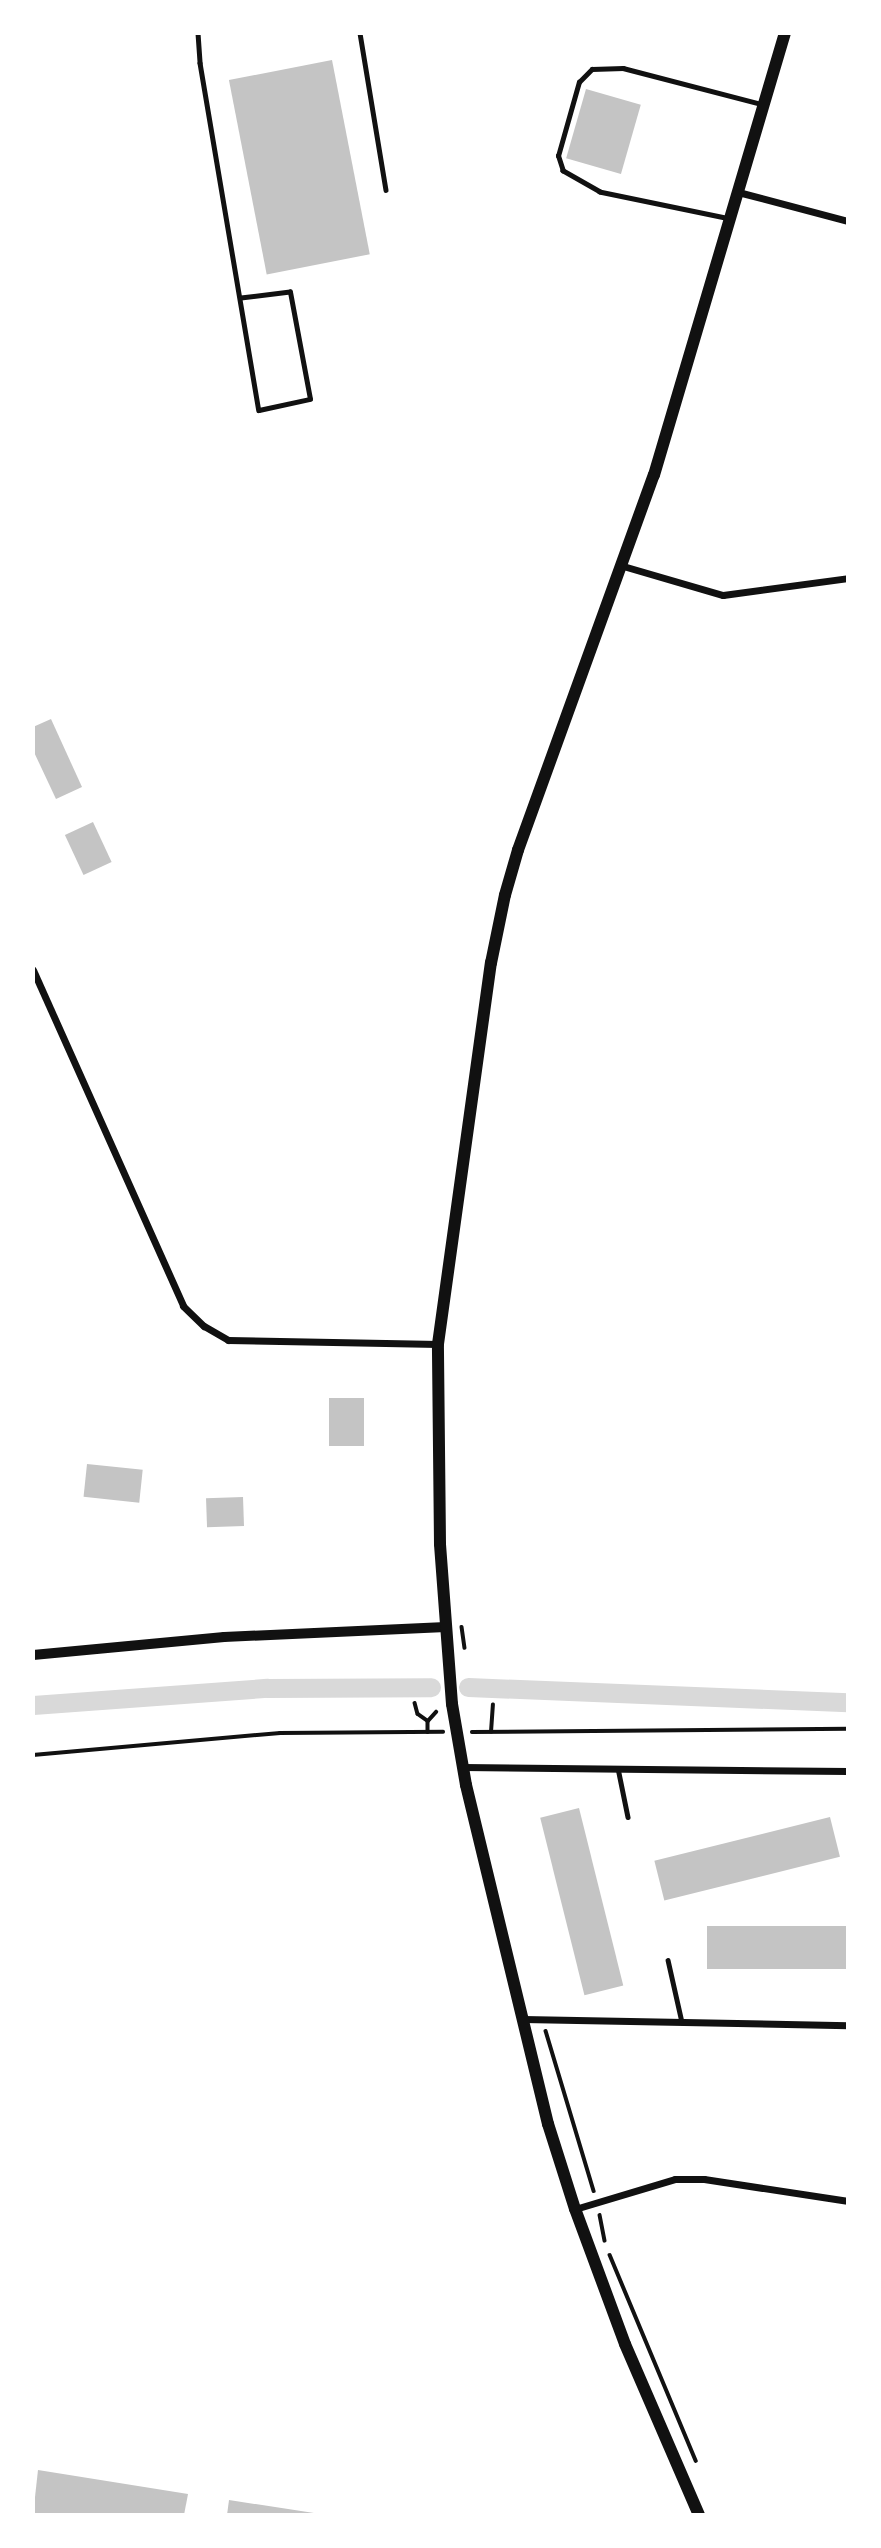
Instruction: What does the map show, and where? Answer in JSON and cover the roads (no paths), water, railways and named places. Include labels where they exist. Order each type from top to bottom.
[{"type":"main road","points":[[699,2515],[625,2344],[575,2210],[523,2019],[463,1767],[452,1704],[446,1627],[438,1344],[491,962],[505,895],[518,850],[623,566],[785,33]]},
{"type":"street","points":[[738,192],[848,221]]},
{"type":"street","points":[[623,566],[723,595],[848,578]]},
{"type":"street","points":[[33,970],[183,1306],[204,1326],[228,1340],[438,1344]]},
{"type":"street","points":[[33,1655],[225,1637],[446,1627]]},
{"type":"street","points":[[463,1767],[848,1771]]},
{"type":"street","points":[[523,2019],[848,2025]]},
{"type":"street","points":[[575,2210],[646,2184],[704,2179],[848,2201]]},
{"type":"lane","points":[[198,33],[259,410],[310,399],[290,292],[241,298]]},
{"type":"lane","points":[[360,33],[386,190]]},
{"type":"lane","points":[[730,219],[600,192],[563,171],[558,156],[579,82],[592,69],[624,68],[764,104]]},
{"type":"lane","points":[[618,1767],[628,1816]]},
{"type":"lane","points":[[668,1960],[682,2023]]},
{"type":"waterway","points":[[33,1705],[267,1688],[431,1687]]},
{"type":"waterway","points":[[468,1687],[848,1702]]}]
